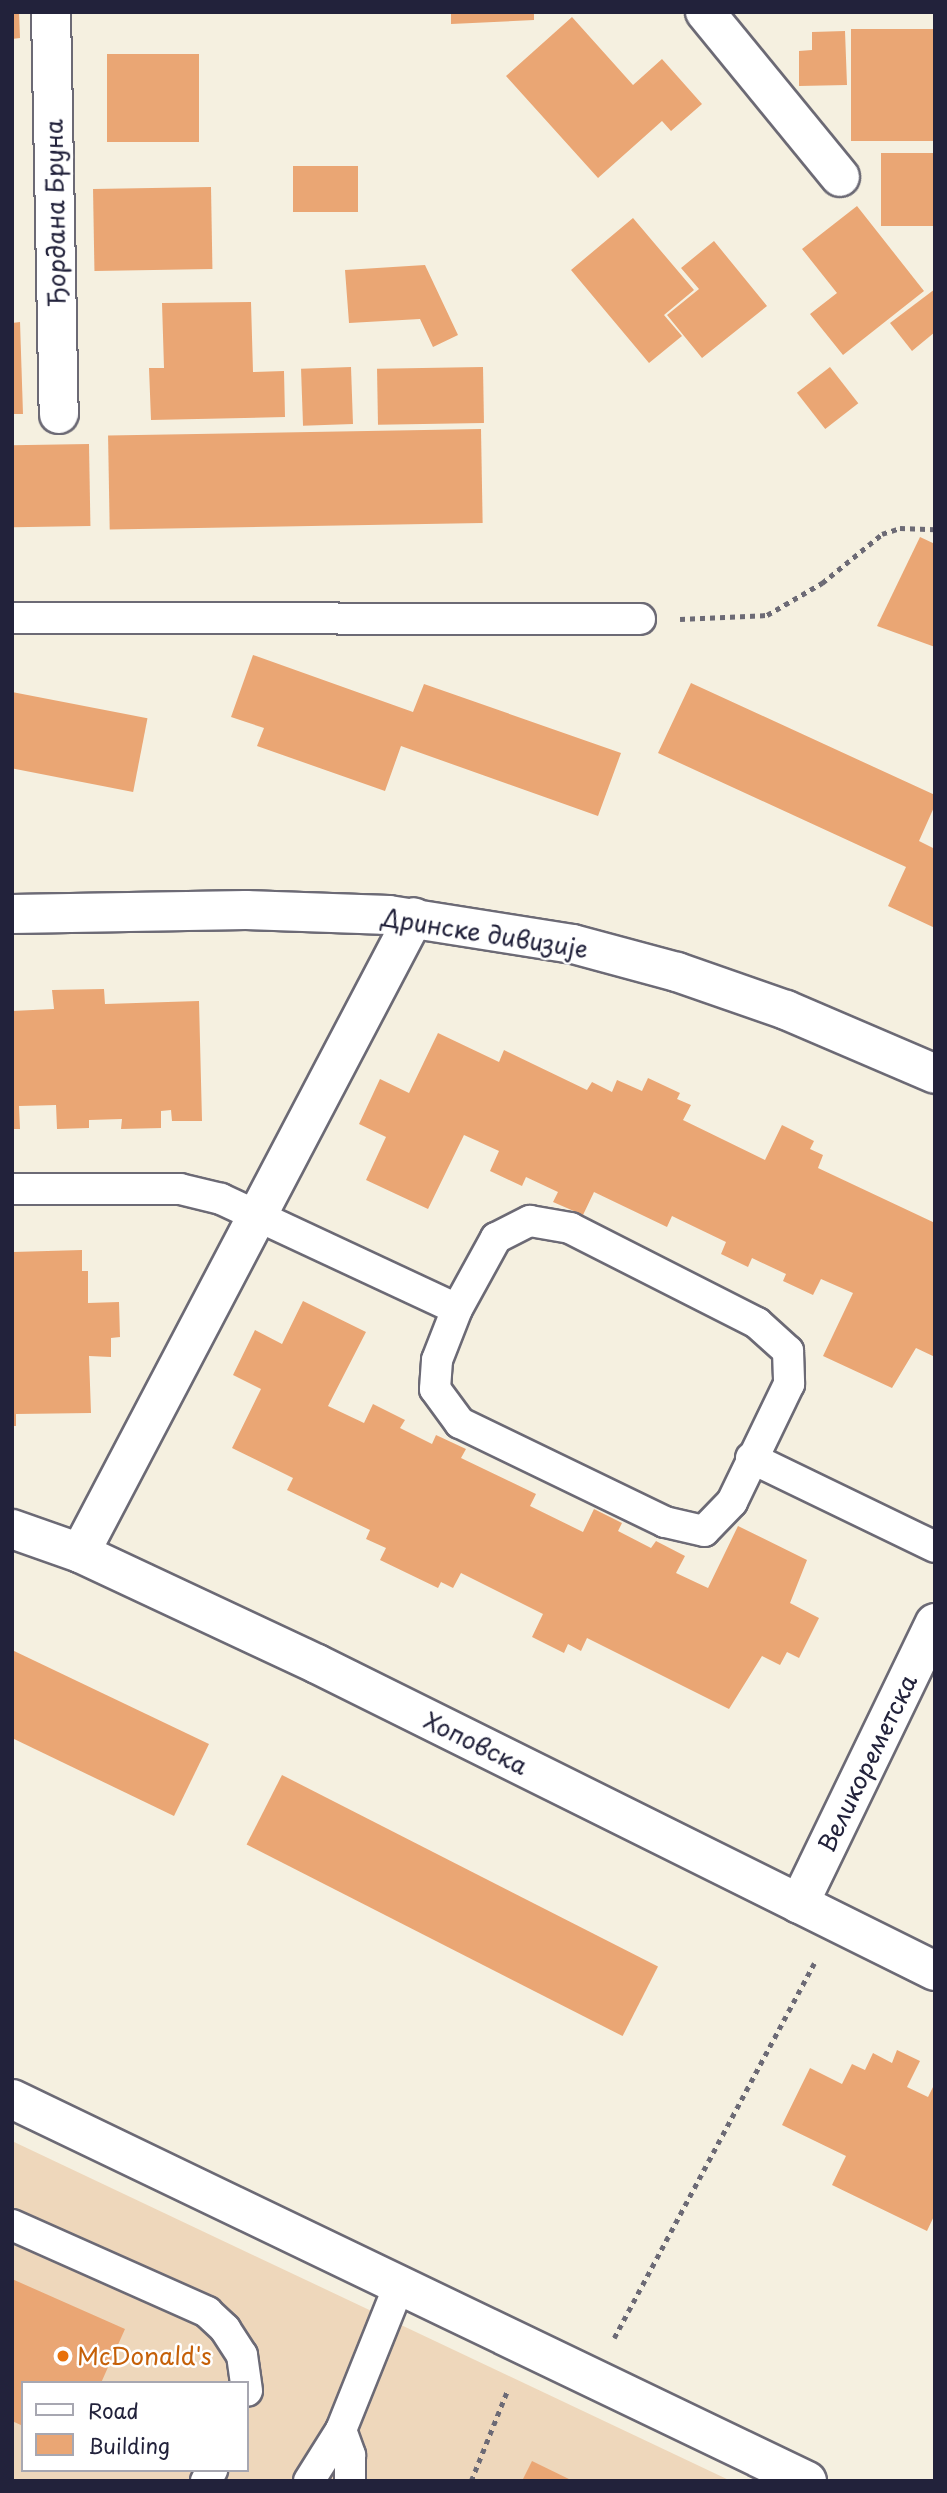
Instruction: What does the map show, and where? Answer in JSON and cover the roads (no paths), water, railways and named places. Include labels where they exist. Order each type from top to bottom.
[{"type":"street","name":"Ђордана Бруна","points":[[51,12],[59,414]]},
{"type":"street","points":[[705,12],[840,177]]},
{"type":"street","name":"Дринске дивизије","points":[[12,915],[246,910],[414,917],[573,944],[677,971],[786,1010],[935,1074]]},
{"type":"street","points":[[80,1553],[414,917]]},
{"type":"street","name":"Хоповска","points":[[12,1529],[80,1553],[317,1664],[935,1971]]},
{"type":"street","name":"Великореметска","points":[[799,1904],[935,1623]]},
{"type":"street","points":[[12,2099],[400,2283],[807,2481]]},
{"type":"lane","points":[[12,618],[640,619]]},
{"type":"lane","points":[[12,1189],[180,1189],[221,1199],[457,1309]]},
{"type":"lane","points":[[530,1221],[570,1228],[757,1323],[788,1351],[789,1384],[732,1502],[704,1531],[665,1522],[460,1423],[435,1389],[437,1360],[457,1309],[496,1238],[530,1221]]},
{"type":"lane","points":[[751,1458],[935,1547]]},
{"type":"lane","points":[[12,2225],[207,2312],[225,2329],[242,2355],[246,2381]]},
{"type":"lane","points":[[309,2481],[341,2430],[400,2283]]},
{"type":"lane","points":[[341,2430],[350,2455],[350,2481]]},
{"type":"place","name":"McDonald's","points":[[63,2356]]}]
